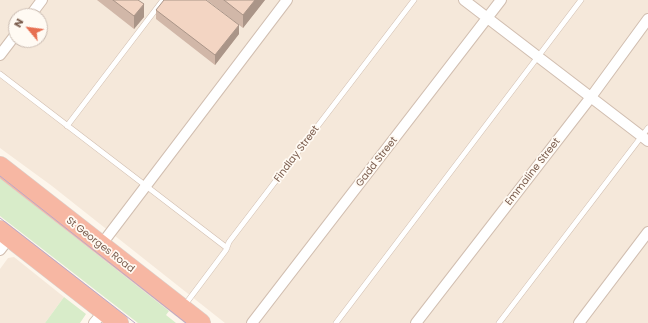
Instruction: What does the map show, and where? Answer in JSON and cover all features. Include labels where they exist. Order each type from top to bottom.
[{"type":"highway","name":"St Georges Road","points":[[0,166],[200,323]]},
{"type":"highway","points":[[3,239],[99,317],[120,323]]},
{"type":"street","points":[[101,245],[287,0]]},
{"type":"street","points":[[464,0],[591,97],[646,135]]},
{"type":"street","name":"Gadd Street","points":[[252,323],[501,0]]},
{"type":"street","name":"Emmaline Street","points":[[416,323],[591,97],[648,19]]},
{"type":"street","points":[[0,55],[8,44]]},
{"type":"street","points":[[579,323],[648,232]]},
{"type":"lane","points":[[67,126],[163,0]]},
{"type":"lane","name":"Findlay Street","points":[[182,308],[227,248],[229,242],[414,0]]},
{"type":"lane","points":[[336,323],[581,0]]},
{"type":"lane","points":[[0,74],[227,248]]},
{"type":"lane","points":[[499,323],[646,135]]},
{"type":"shaded area","points":[[0,0],[648,0],[648,323],[225,323],[52,186],[0,148]]},
{"type":"shaded area","points":[[14,257],[64,297],[45,323],[0,323],[0,269],[8,258]]},
{"type":"green space","points":[[0,178],[169,311],[166,315],[176,323],[138,323],[0,216]]},
{"type":"green space","points":[[64,297],[86,314],[80,323],[45,323]]},
{"type":"building","points":[[113,0],[138,0],[144,4],[134,16]]},
{"type":"building","points":[[164,0],[206,0],[239,25],[215,55],[156,10]]},
{"type":"building","points":[[224,0],[255,0],[243,15]]},
{"type":"tram line","points":[[0,176],[186,323]]},
{"type":"tram line","points":[[0,218],[135,323]]}]
